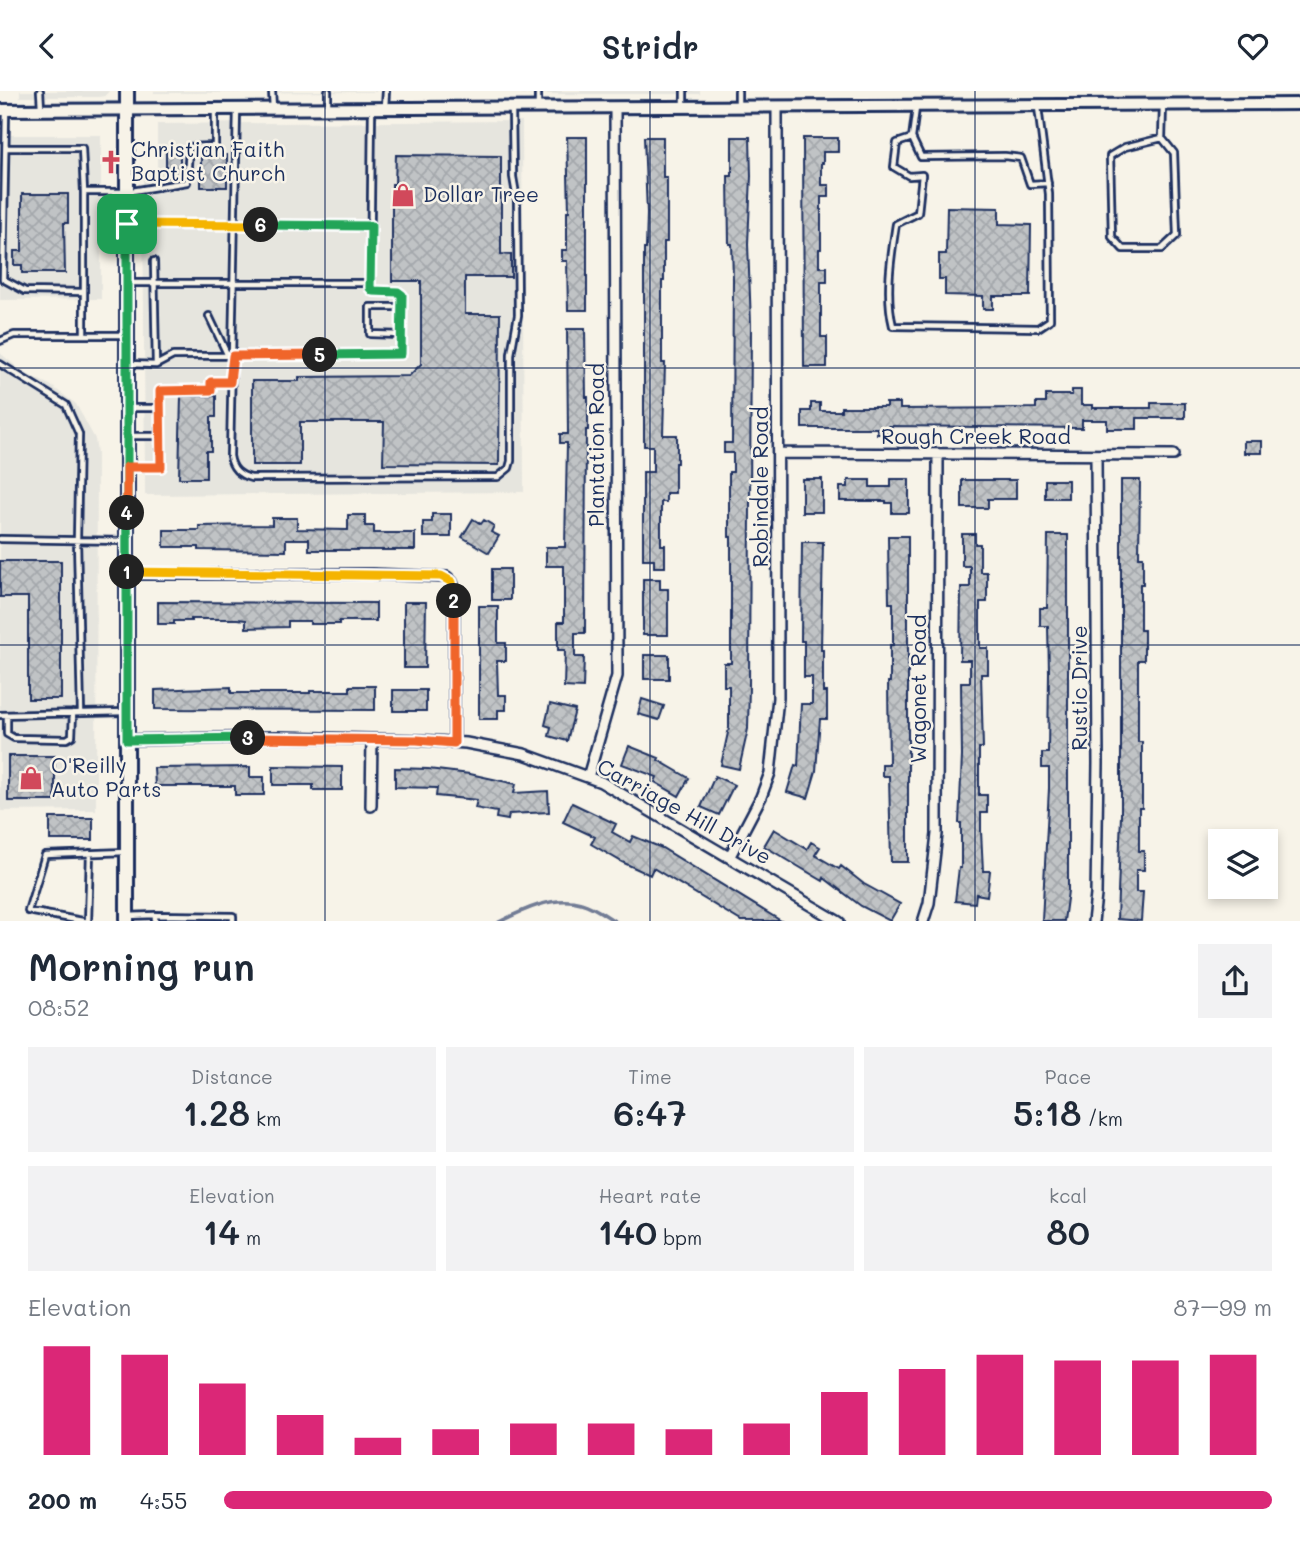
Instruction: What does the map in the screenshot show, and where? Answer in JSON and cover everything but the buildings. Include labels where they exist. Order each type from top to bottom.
[{"type":"main road","points":[[127,91],[127,919]]},
{"type":"street","points":[[3,109],[615,109],[1300,104]]},
{"type":"street","name":"Robindale Road","points":[[730,856],[761,797],[770,773],[778,698],[777,108]]},
{"type":"street","name":"Plantation Road","points":[[588,777],[617,676],[615,109]]},
{"type":"street","name":"Rough Creek Road","points":[[779,453],[1173,455]]},
{"type":"street","name":"Wagonet Road","points":[[923,921],[929,903],[937,834],[938,454]]},
{"type":"street","name":"Rustic Drive","points":[[1093,921],[1098,763],[1096,455]]},
{"type":"street","points":[[127,574],[372,574],[446,577],[454,587],[454,743]]},
{"type":"street","points":[[371,806],[372,739]]},
{"type":"street","name":"Carriage Hill Drive","points":[[127,740],[372,739],[454,743],[524,754],[601,782],[837,921]]},
{"type":"lane","points":[[40,91],[41,109]]},
{"type":"lane","points":[[272,91],[273,108]]},
{"type":"lane","points":[[328,91],[328,108]]},
{"type":"lane","points":[[386,91],[386,108]]},
{"type":"lane","points":[[538,91],[538,108]]},
{"type":"lane","points":[[684,91],[684,108]]},
{"type":"lane","points":[[738,91],[738,108]]},
{"type":"lane","points":[[1161,138],[1125,146],[1110,156],[1112,237],[1123,249],[1162,249],[1177,235],[1174,153],[1161,138],[1163,105]]},
{"type":"lane","points":[[912,138],[897,143],[895,155],[894,167],[909,176],[922,176],[918,213],[896,224],[891,255],[890,312],[893,326],[1038,328],[1050,320],[1048,183],[1038,106]]},
{"type":"lane","points":[[916,107],[912,138],[921,157],[1021,158],[1030,184],[1048,183]]},
{"type":"lane","points":[[84,192],[127,192],[187,182],[189,147],[215,146],[215,108]]},
{"type":"lane","points":[[237,108],[230,382],[231,463],[237,471],[246,476],[503,475],[511,465],[511,355],[518,314],[517,200],[513,177],[512,108]]},
{"type":"lane","points":[[127,364],[156,365],[171,356],[398,355],[402,351],[400,292],[373,291],[370,283],[372,108]]},
{"type":"lane","points":[[3,109],[6,148],[3,279],[25,291],[84,292]]},
{"type":"lane","points":[[6,148],[82,148],[84,335]]},
{"type":"lane","points":[[127,224],[371,226]]},
{"type":"lane","points":[[154,261],[156,365]]},
{"type":"lane","points":[[127,283],[370,283]]},
{"type":"lane","points":[[402,307],[370,307],[370,334],[402,335]]},
{"type":"lane","points":[[209,316],[231,356]]},
{"type":"lane","points":[[2,340],[14,335],[127,335]]},
{"type":"lane","points":[[0,365],[66,405],[79,434],[76,540],[81,713]]},
{"type":"lane","points":[[127,467],[161,467],[160,391],[211,390],[211,382],[230,382]]},
{"type":"lane","points":[[127,408],[160,408]]},
{"type":"lane","points":[[127,436],[160,436]]},
{"type":"lane","points":[[0,540],[127,541]]},
{"type":"lane","points":[[0,715],[127,712]]},
{"type":"lane","points":[[8,715],[7,734],[14,738],[66,739],[72,736],[73,713]]},
{"type":"lane","points":[[83,921],[28,911],[44,855],[127,852]]},
{"type":"lane","points":[[88,921],[90,853]]},
{"type":"lane","points":[[155,915],[155,921]]},
{"type":"lane","points":[[127,919],[155,915],[233,916],[233,921]]},
{"type":"shaded area","points":[[20,91],[109,91],[105,96],[98,97],[20,97]]},
{"type":"shaded area","points":[[376,91],[376,92],[154,93]]},
{"type":"shaded area","points":[[522,91],[700,91],[700,94],[522,94]]},
{"type":"shaded area","points":[[522,121],[524,492],[145,495],[143,173],[157,173],[157,124]]},
{"type":"shaded area","points":[[0,135],[101,135],[101,299],[0,300]]},
{"type":"shaded area","points":[[0,353],[24,373],[50,385],[76,404],[95,439],[96,810],[1,811],[0,808]]},
{"type":"waterway","points":[[501,921],[528,909],[560,901],[585,904],[614,921]]},
{"type":"place","name":"Christian Faith Baptist Church","points":[[111,162]]},
{"type":"place","name":"Dollar Tree","points":[[403,195]]},
{"type":"place","name":"O'Reilly Auto Parts","points":[[31,778]]},
{"type":"route","points":[[127,224],[127,574],[372,574],[446,577],[454,587],[454,743],[276,737],[127,740],[127,574],[127,467],[161,467],[160,391],[211,390],[211,382],[230,382],[233,356],[398,355],[402,351],[402,295],[400,292],[371,291],[370,288],[371,226],[127,224]]}]
